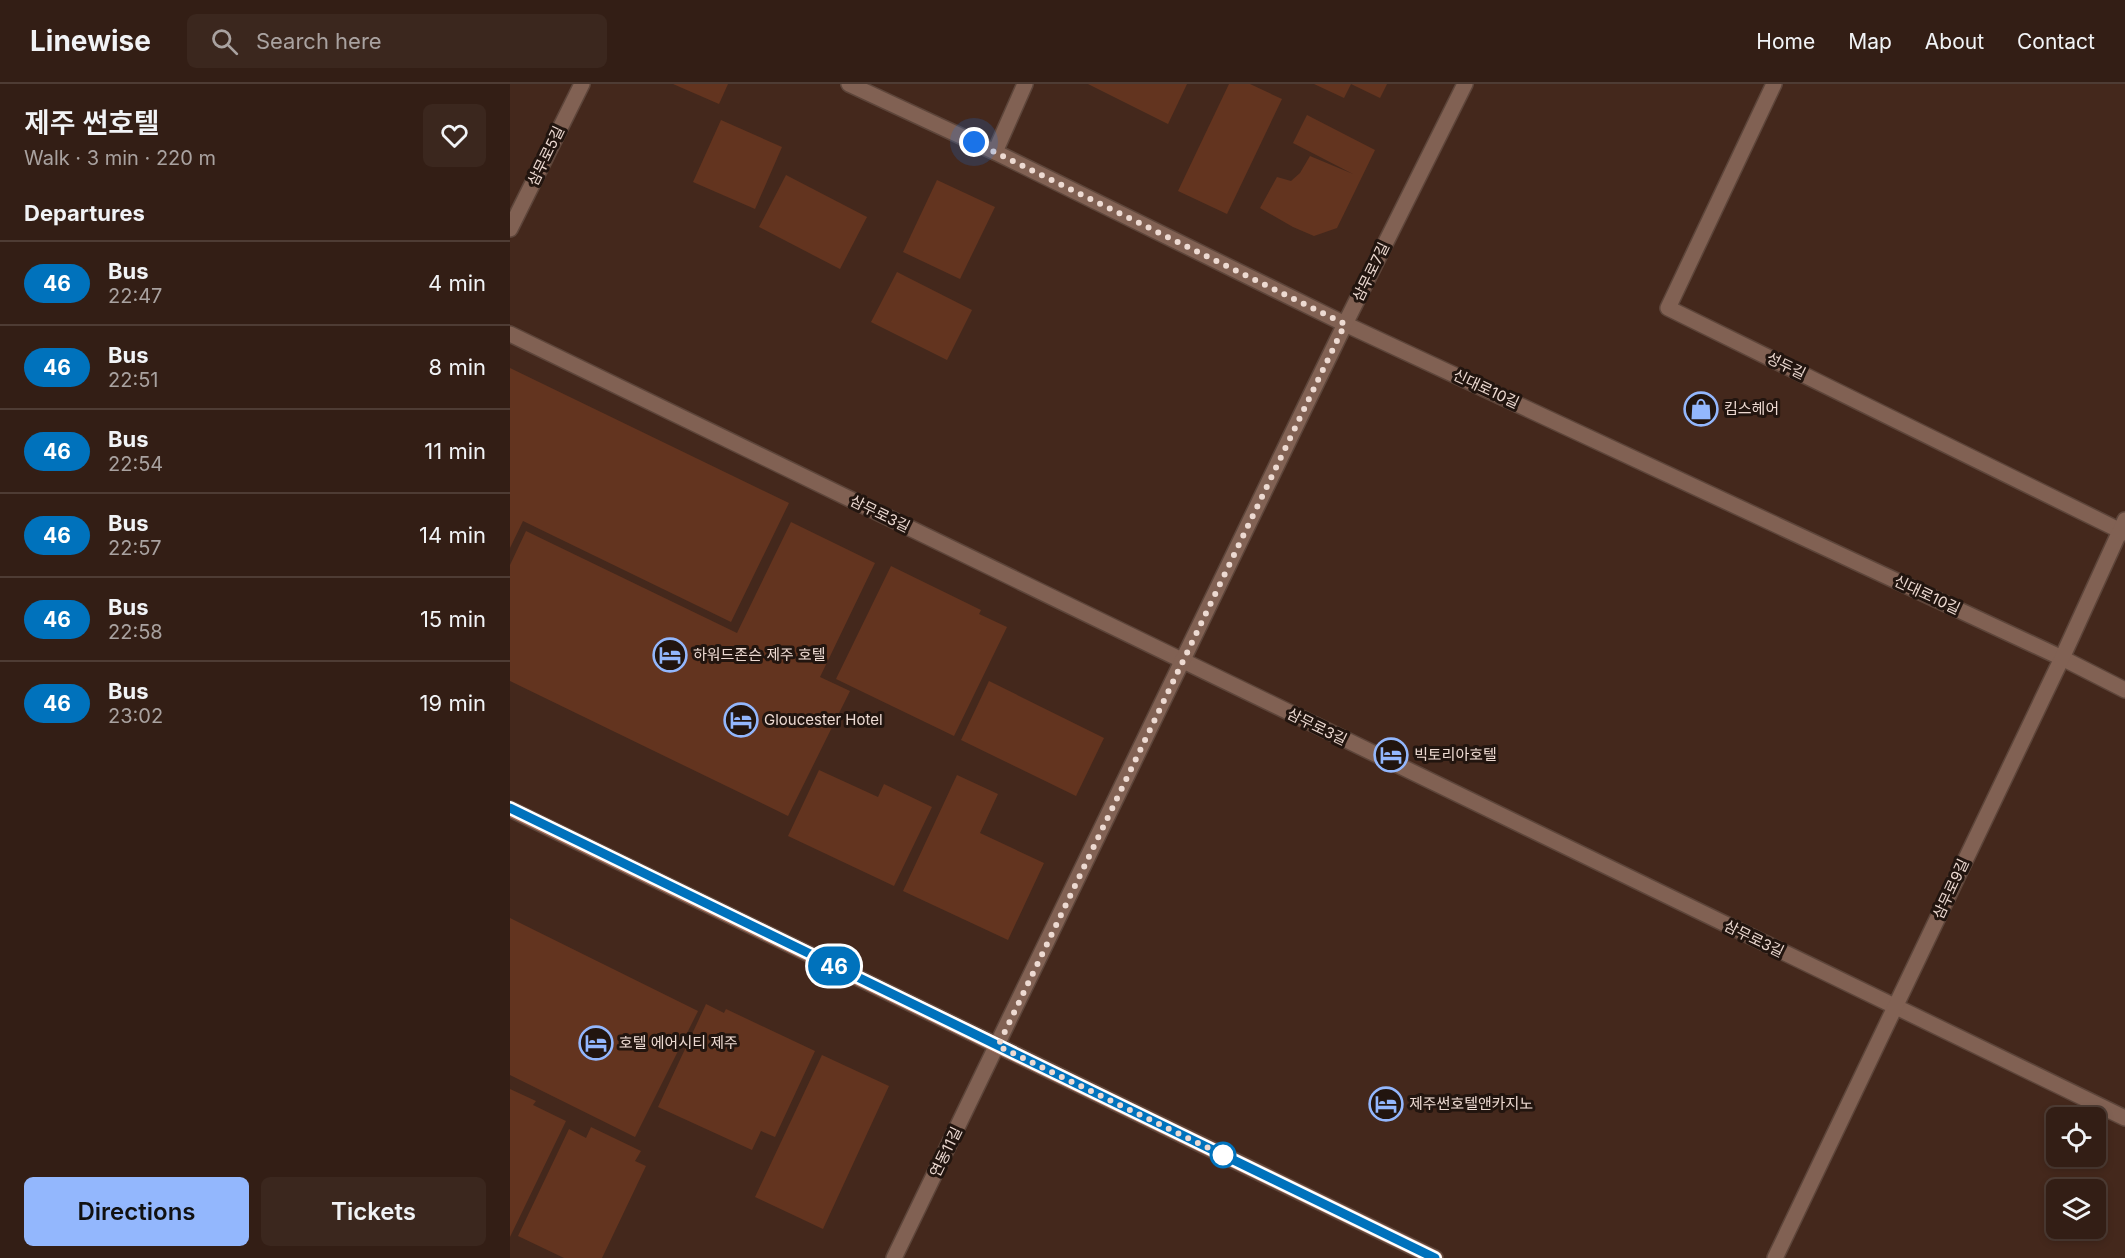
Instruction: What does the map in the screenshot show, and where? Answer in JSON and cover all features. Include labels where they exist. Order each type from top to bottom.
[{"type":"main road","points":[[510,808],[1435,1258]]},
{"type":"street","name":"삼무로5길","points":[[510,229],[582,84]]},
{"type":"street","name":"신대로10길","points":[[849,84],[995,152],[1345,324],[2062,658],[2125,690]]},
{"type":"street","points":[[995,152],[1025,84]]},
{"type":"street","name":"삼무로7길","points":[[998,1046],[1345,324],[1465,84]]},
{"type":"street","name":"성두길","points":[[1774,84],[1668,308],[2123,528]]},
{"type":"street","name":"삼무로3길","points":[[510,334],[2125,1118]]},
{"type":"street","name":"삼무로9길","points":[[1775,1258],[2123,528]]},
{"type":"street","name":"연동11길","points":[[894,1258],[998,1046]]},
{"type":"building","points":[[673,84],[728,84],[719,104]]},
{"type":"building","points":[[1088,84],[1187,84],[1168,124]]},
{"type":"building","points":[[1229,84],[1250,84],[1282,99],[1227,214],[1178,191]]},
{"type":"building","points":[[1314,84],[1351,84],[1344,98]]},
{"type":"building","points":[[1351,84],[1387,84],[1380,98]]},
{"type":"building","points":[[1307,115],[1375,150],[1337,228],[1314,236],[1260,208],[1277,177],[1291,181],[1300,173],[1310,156],[1353,174],[1293,143]]},
{"type":"building","points":[[721,120],[782,147],[755,209],[693,182]]},
{"type":"building","points":[[786,175],[867,217],[840,269],[759,227]]},
{"type":"building","points":[[937,180],[995,207],[960,279],[903,252]]},
{"type":"building","points":[[897,272],[972,310],[947,360],[871,322]]},
{"type":"building","points":[[510,368],[789,503],[731,622],[523,521],[510,548]]},
{"type":"building","name":"하워드존슨 제주 호텔","points":[[791,522],[875,563],[820,677],[850,691],[788,816],[510,681],[510,565],[526,531],[737,633]]},
{"type":"building","points":[[891,566],[981,610],[979,614],[1007,627],[954,736],[836,679]]},
{"type":"building","points":[[989,681],[1104,738],[1076,796],[961,740]]},
{"type":"building","points":[[819,770],[878,797],[884,784],[932,807],[894,886],[788,836]]},
{"type":"building","points":[[957,775],[998,794],[980,833],[1044,863],[1008,940],[903,891]]},
{"type":"building","name":"호텔 에어시티 제주","points":[[510,918],[698,1011],[635,1137],[510,1075]]},
{"type":"building","points":[[706,1004],[724,1013],[726,1009],[815,1051],[775,1137],[761,1131],[752,1150],[658,1107]]},
{"type":"building","points":[[822,1055],[889,1086],[823,1229],[755,1197]]},
{"type":"building","points":[[510,1089],[536,1101],[533,1105],[566,1121],[510,1237]]},
{"type":"building","points":[[591,1127],[641,1151],[635,1161],[646,1166],[602,1258],[564,1258],[518,1236],[569,1129],[586,1138]]},
{"type":"bus line","name":"46","points":[[510,808],[1435,1258]]},
{"type":"place","name":"킴스헤어","points":[[1701,409]]},
{"type":"place","name":"하워드존슨 제주 호텔","points":[[670,655]]},
{"type":"place","name":"Gloucester Hotel","points":[[741,720]]},
{"type":"place","name":"빅토리아호텔","points":[[1391,755]]},
{"type":"place","name":"호텔 에어시티 제주","points":[[596,1043]]},
{"type":"place","name":"제주썬호텔앤카지노","points":[[1386,1104]]},
{"type":"route","points":[[974,142],[1345,324],[998,1046],[1227,1157],[1223,1155]]}]
